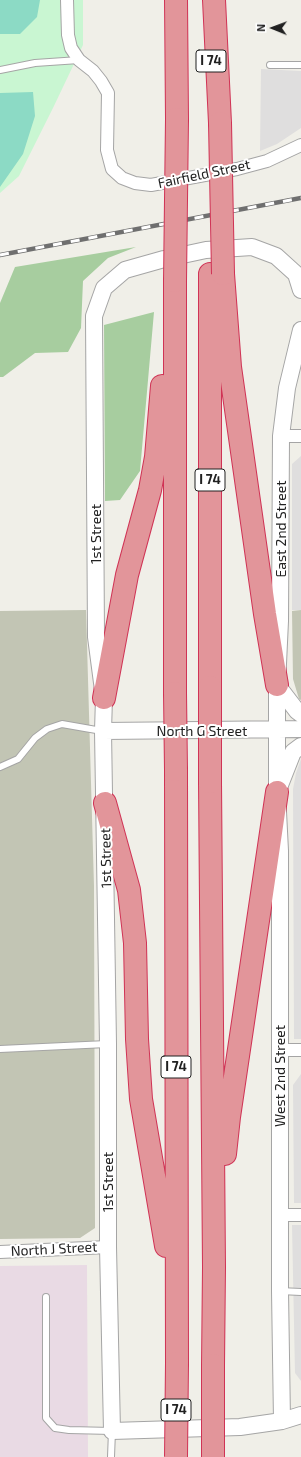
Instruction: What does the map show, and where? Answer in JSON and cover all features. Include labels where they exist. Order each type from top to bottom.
[{"type":"highway","name":"I 74","points":[[176,0],[176,1457]]},
{"type":"highway","name":"I 74","points":[[212,0],[217,274],[210,687],[214,1267],[213,1457]]},
{"type":"highway","points":[[217,274],[265,614],[278,685]]},
{"type":"highway","points":[[104,698],[127,575],[150,490],[156,457],[162,386],[175,305]]},
{"type":"highway","points":[[214,1267],[229,1117],[277,792]]},
{"type":"highway","points":[[105,803],[129,890],[135,943],[137,1039],[141,1100],[177,1309]]},
{"type":"street","points":[[67,0],[68,35],[71,48],[79,60]]},
{"type":"street","name":"Fairfield Street","points":[[79,60],[93,70],[108,93],[107,150],[112,169],[122,178],[135,183],[151,186],[237,169],[267,160],[301,144]]},
{"type":"street","name":"1st Street","points":[[112,1430],[108,1247],[108,1044],[103,731],[104,698],[96,637],[94,316],[104,288],[126,270],[164,258],[206,250],[252,247],[276,256],[296,274],[301,290]]},
{"type":"street","name":"East 2nd Street","points":[[277,730],[282,436],[287,388],[301,330]]},
{"type":"street","points":[[282,436],[301,436]]},
{"type":"street","points":[[278,685],[297,711],[301,714]]},
{"type":"street","name":"North G Street","points":[[103,731],[301,729]]},
{"type":"street","name":"West 2nd Street","points":[[277,730],[277,792],[280,851],[280,1292],[282,1421]]},
{"type":"street","points":[[277,792],[293,752],[301,746]]},
{"type":"street","points":[[280,1050],[301,1050]]},
{"type":"street","points":[[280,1214],[301,1215]]},
{"type":"street","name":"North J Street","points":[[0,1252],[108,1247]]},
{"type":"street","points":[[112,1430],[240,1427],[282,1421],[301,1415]]},
{"type":"lane","points":[[0,70],[36,63],[79,60]]},
{"type":"lane","points":[[270,65],[301,65]]},
{"type":"lane","points":[[0,767],[18,760],[35,738],[47,728],[62,724],[103,731]]},
{"type":"lane","points":[[0,1049],[108,1044]]},
{"type":"lane","points":[[280,1292],[301,1292]]},
{"type":"lane","points":[[46,1297],[46,1418],[55,1428],[69,1430],[112,1430]]},
{"type":"lane","name":"1st Street","points":[[111,1457],[112,1430]]},
{"type":"shaded area","points":[[261,69],[301,71],[301,128],[277,144],[260,151]]},
{"type":"shaded area","points":[[301,456],[301,610],[292,610],[292,464]]},
{"type":"shaded area","points":[[86,610],[94,886],[95,1228],[80,1238],[0,1239],[0,611]]},
{"type":"shaded area","points":[[301,610],[301,700],[299,699],[293,679],[292,611]]},
{"type":"shaded area","points":[[301,759],[301,1039],[294,1039],[293,789],[296,773]]},
{"type":"shaded area","points":[[301,1074],[301,1203],[294,1203],[293,1085]]},
{"type":"shaded area","points":[[292,1225],[301,1225],[301,1381],[295,1373]]},
{"type":"shaded area","points":[[87,1265],[88,1457],[0,1457],[0,1266]]},
{"type":"green space","points":[[0,0],[83,0],[83,45],[19,176],[0,193]]},
{"type":"green space","points":[[0,0],[40,0],[37,17],[20,34],[0,34]]},
{"type":"green space","points":[[33,92],[35,116],[23,154],[0,187],[0,93]]},
{"type":"green space","points":[[136,247],[108,258],[83,281],[81,328],[68,352],[35,353],[3,377],[0,377],[0,303],[15,267]]},
{"type":"green space","points":[[154,312],[140,471],[120,500],[105,501],[104,325]]},
{"type":"railway","points":[[0,255],[301,198]]}]
